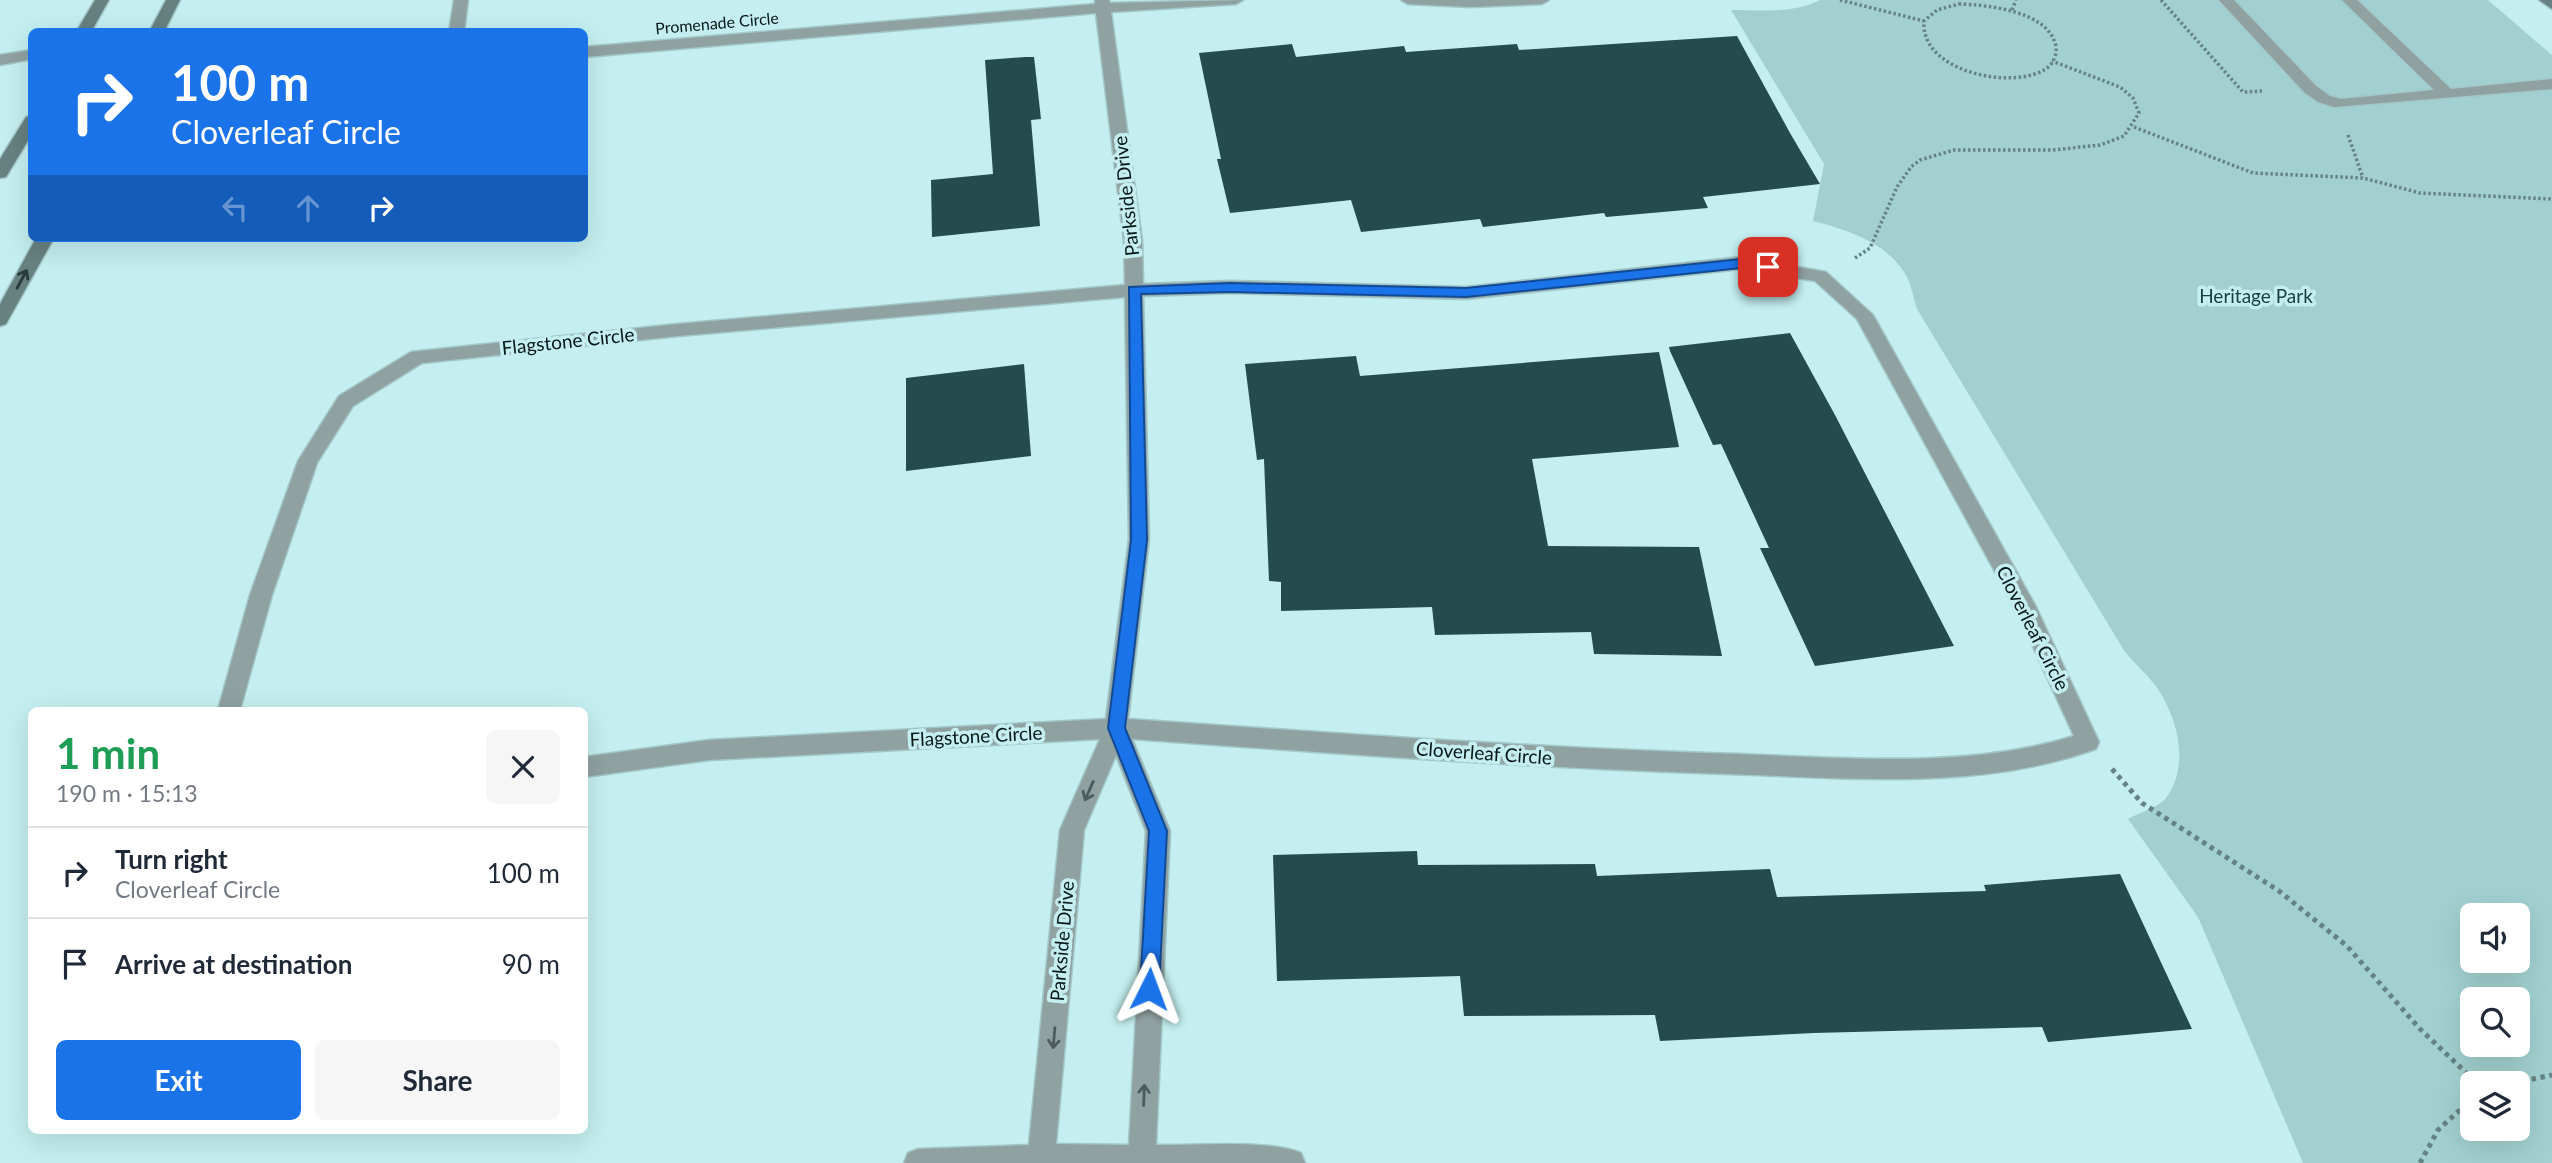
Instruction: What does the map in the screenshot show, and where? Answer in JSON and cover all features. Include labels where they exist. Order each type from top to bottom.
[{"type":"main road","points":[[85,28],[102,0]]},
{"type":"main road","points":[[158,28],[173,0]]},
{"type":"main road","points":[[2546,0],[2552,5]]},
{"type":"main road","points":[[0,173],[5,157],[28,125]]},
{"type":"main road","points":[[0,320],[43,242]]},
{"type":"street","points":[[457,28],[461,0]]},
{"type":"street","name":"Promenade Circle","points":[[588,52],[1103,4],[1236,0]]},
{"type":"street","points":[[1408,0],[1470,3],[1542,0]]},
{"type":"street","points":[[2226,0],[2310,89],[2324,99],[2340,104],[2552,84]]},
{"type":"street","points":[[2349,0],[2447,94]]},
{"type":"street","name":"Parkside Drive","points":[[1041,1160],[1072,830],[1116,728],[1139,540],[1132,242],[1103,4]]},
{"type":"street","points":[[0,60],[28,55]]},
{"type":"street","points":[[1134,290],[1230,287],[1466,293],[1741,263],[1820,276]]},
{"type":"street","name":"Cloverleaf Circle","points":[[1116,728],[1570,759],[1918,770],[2046,755],[2088,742],[2027,611],[1864,315],[1820,276]]},
{"type":"street","name":"Flagstone Circle","points":[[230,707],[261,595],[308,461],[346,401],[418,357],[692,328],[1134,290]]},
{"type":"street","name":"Parkside Drive","points":[[1116,728],[1158,831],[1142,1161]]},
{"type":"street","name":"Flagstone Circle","points":[[588,766],[709,750],[1116,728]]},
{"type":"street","points":[[918,1163],[1041,1160],[1291,1163]]},
{"type":"path","points":[[1840,0],[1924,21]]},
{"type":"path","points":[[2012,10],[2016,0]]},
{"type":"path","points":[[1959,4],[1985,4],[2012,10],[2048,32],[2056,45],[2055,58],[2046,69],[2029,75],[2004,78],[1976,74],[1951,64],[1932,51],[1923,35],[1924,21],[1937,10],[1959,4]]},
{"type":"path","points":[[1820,276],[1871,249],[1897,185],[1908,169],[1927,156],[1954,150],[1992,147],[2068,148],[2093,145],[2123,137],[2134,127],[2139,113],[2133,98],[2120,87],[2052,61]]},
{"type":"path","points":[[2134,127],[2253,173],[2363,178],[2420,192],[2552,199]]},
{"type":"path","points":[[2088,742],[2142,803],[2279,891],[2347,946],[2420,1029],[2464,1071]]},
{"type":"path","points":[[2530,1080],[2552,1075]]},
{"type":"path","points":[[2420,1163],[2438,1130],[2460,1110]]},
{"type":"green space","name":"Heritage Park","points":[[1820,0],[2488,0],[2552,55],[2552,1163],[2303,1163],[2198,917],[2128,819],[2163,801],[2178,772],[2176,729],[2165,701],[2154,684],[2125,652],[1917,309],[1904,272],[1886,252],[1863,238],[1813,221],[1824,164],[1731,10],[1799,7]]},
{"type":"building","points":[[1737,36],[1820,184],[1703,197],[1708,208],[1606,217],[1604,213],[1483,227],[1480,219],[1361,232],[1351,200],[1230,213],[1217,159],[1221,159],[1199,53],[1292,44],[1296,57],[1404,46],[1406,52],[1517,44],[1519,50]]},
{"type":"building","points":[[1034,57],[1041,119],[1031,120],[1040,226],[932,237],[931,180],[993,174],[985,60]]},
{"type":"building","points":[[1790,333],[1954,646],[1815,666],[1760,548],[1769,548],[1721,444],[1713,445],[1669,347]]},
{"type":"building","points":[[1659,352],[1679,447],[1532,459],[1548,546],[1699,547],[1722,656],[1594,654],[1591,632],[1435,635],[1432,607],[1281,611],[1281,582],[1269,581],[1264,459],[1257,460],[1245,364],[1356,356],[1360,376]]},
{"type":"building","points":[[1024,364],[1031,456],[906,471],[906,378]]},
{"type":"building","points":[[1417,851],[1418,865],[1595,864],[1597,876],[1770,869],[1777,897],[1986,891],[1984,885],[2120,874],[2192,1029],[2048,1042],[2042,1027],[1814,1033],[1660,1041],[1655,1015],[1464,1016],[1460,976],[1277,981],[1273,855]]},
{"type":"route","points":[[1149,989],[1158,831],[1116,728],[1139,540],[1134,290],[1230,287],[1466,293],[1741,263],[1768,267]]}]
